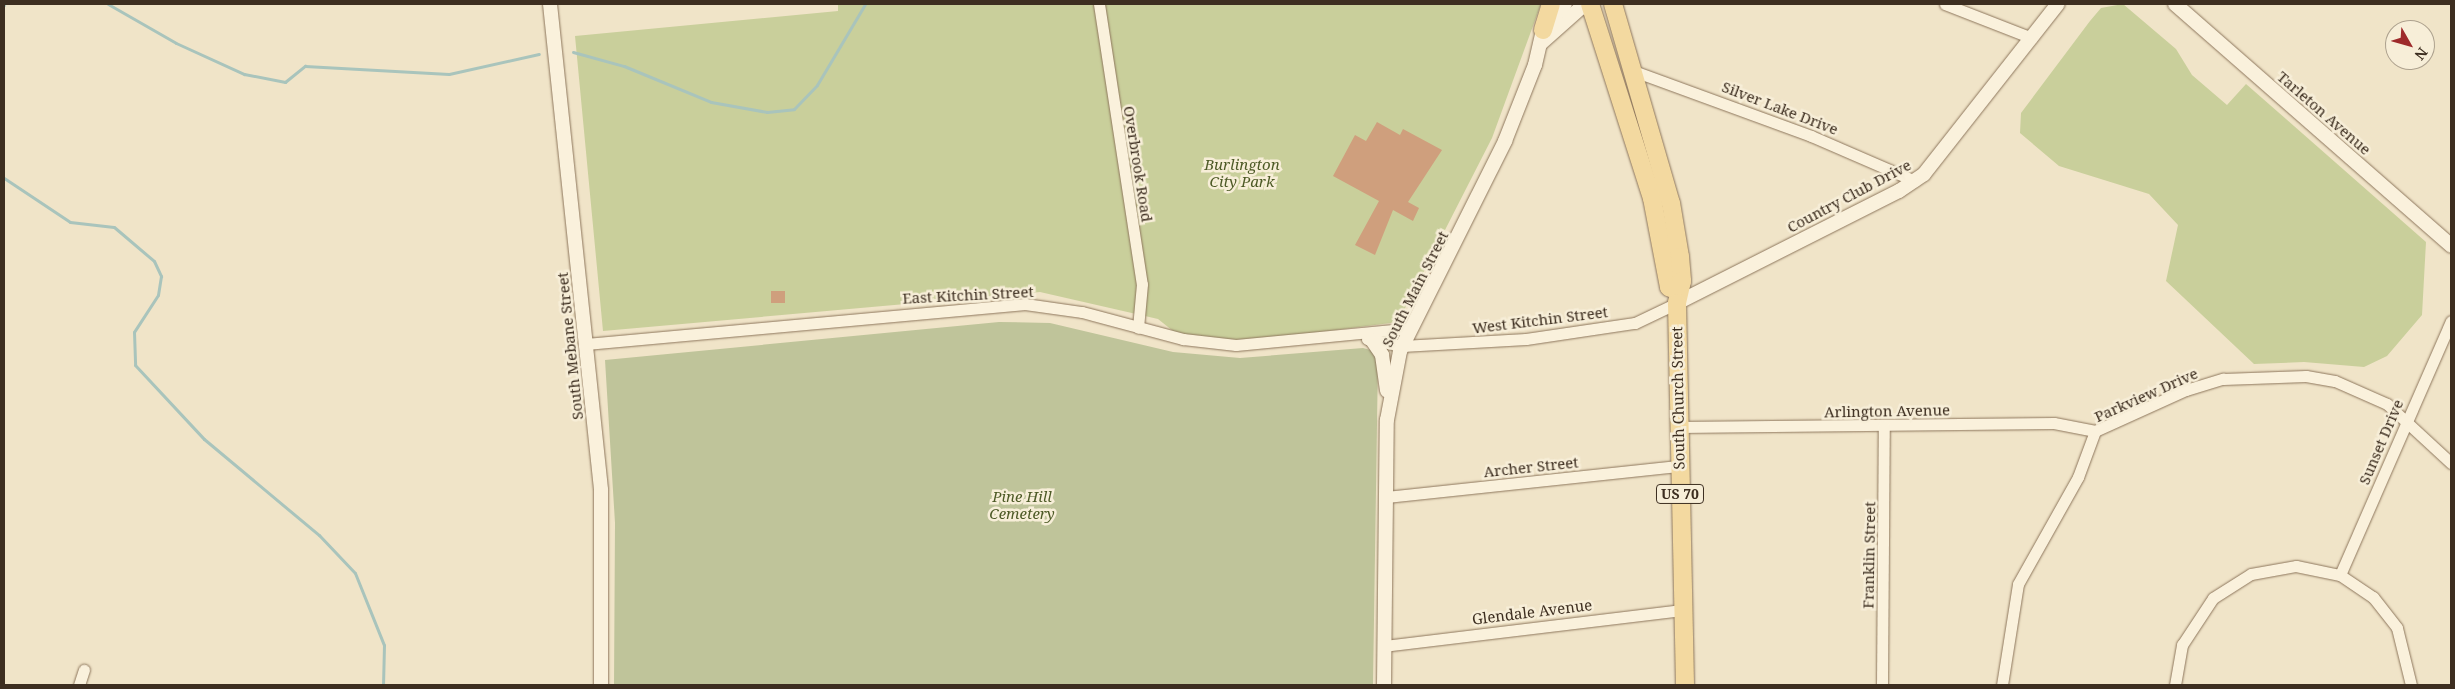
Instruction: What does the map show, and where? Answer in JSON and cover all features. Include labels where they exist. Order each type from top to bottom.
[{"type":"main road","points":[[1542,37],[1551,4]]},
{"type":"main road","name":"South Church Street","points":[[1590,4],[1652,198],[1669,287],[1676,296]]},
{"type":"main road","points":[[1601,4],[1615,48],[1629,61]]},
{"type":"main road","name":"South Church Street","points":[[1612,4],[1672,203],[1682,282],[1676,296],[1685,685]]},
{"type":"street","name":"South Mebane Street","points":[[550,4],[600,490],[601,685]]},
{"type":"street","name":"Overbrook Road","points":[[1099,4],[1142,284],[1138,328]]},
{"type":"street","name":"South Main Street","points":[[1384,685],[1389,407],[1402,346],[1505,141],[1542,37],[1565,4]]},
{"type":"street","name":"South Main Street","points":[[1542,37],[1585,4]]},
{"type":"street","points":[[1945,4],[2032,38]]},
{"type":"street","name":"Country Club Drive","points":[[1676,296],[1915,181],[1931,167],[2058,4]]},
{"type":"street","name":"Tarleton Avenue","points":[[2176,4],[2451,246]]},
{"type":"street","name":"Silver Lake Drive","points":[[1629,61],[1812,136],[1915,181]]},
{"type":"street","name":"West Kitchin Street","points":[[1402,346],[1481,343],[1584,331],[1655,317],[1676,296]]},
{"type":"street","name":"East Kitchin Street","points":[[586,344],[1025,304],[1082,312],[1183,339],[1236,344],[1411,328]]},
{"type":"street","name":"Sunset Drive","points":[[2340,575],[2451,321]]},
{"type":"street","name":"East Kitchin Street","points":[[1348,334],[1402,346]]},
{"type":"street","points":[[1372,340],[1382,355],[1389,407]]},
{"type":"street","name":"Parkview Drive","points":[[2002,685],[2018,584],[2078,476],[2095,431],[2186,390],[2252,375],[2335,381],[2387,404],[2408,420],[2451,463]]},
{"type":"street","name":"Arlington Avenue","points":[[1678,427],[2054,424],[2095,431]]},
{"type":"street","name":"Franklin Street","points":[[1882,685],[1884,426]]},
{"type":"street","name":"Archer Street","points":[[1387,497],[1679,466]]},
{"type":"street","points":[[2175,685],[2177,663],[2189,628],[2213,598],[2231,584],[2280,567],[2318,568],[2340,575],[2387,612],[2405,647],[2411,685]]},
{"type":"street","name":"Glendale Avenue","points":[[1384,646],[1683,610]]},
{"type":"street","points":[[79,685],[84,670]]},
{"type":"green space","name":"Burlington City Park","points":[[838,4],[1541,4],[1492,138],[1398,322],[1235,343],[1183,339],[1158,319],[1040,292],[603,331],[575,36],[838,11]]},
{"type":"green space","points":[[2123,4],[2176,49],[2192,75],[2227,105],[2246,84],[2426,242],[2422,315],[2387,356],[2364,367],[2304,362],[2254,364],[2166,281],[2178,225],[2149,194],[2059,166],[2020,133],[2021,113],[2090,21],[2101,8]]},
{"type":"green space","name":"Pine Hill Cemetery","points":[[999,322],[1050,323],[1173,352],[1240,358],[1363,348],[1374,351],[1378,359],[1373,685],[614,685],[615,523],[605,360]]},
{"type":"building","points":[[1377,122],[1400,135],[1403,129],[1442,150],[1408,202],[1419,208],[1413,221],[1393,210],[1375,255],[1355,245],[1379,201],[1333,176],[1355,135],[1366,141]]},
{"type":"building","points":[[771,291],[785,291],[785,303],[771,303]]},
{"type":"waterway","points":[[108,4],[176,43],[244,74],[285,82],[305,66],[449,74],[539,54]]},
{"type":"waterway","points":[[573,52],[624,66],[711,102],[767,112],[794,109],[817,85],[865,4]]},
{"type":"waterway","points":[[4,178],[70,222],[114,227],[154,261],[161,276],[158,295],[134,332],[135,365],[204,439],[319,535],[355,573],[384,645],[383,685]]}]
